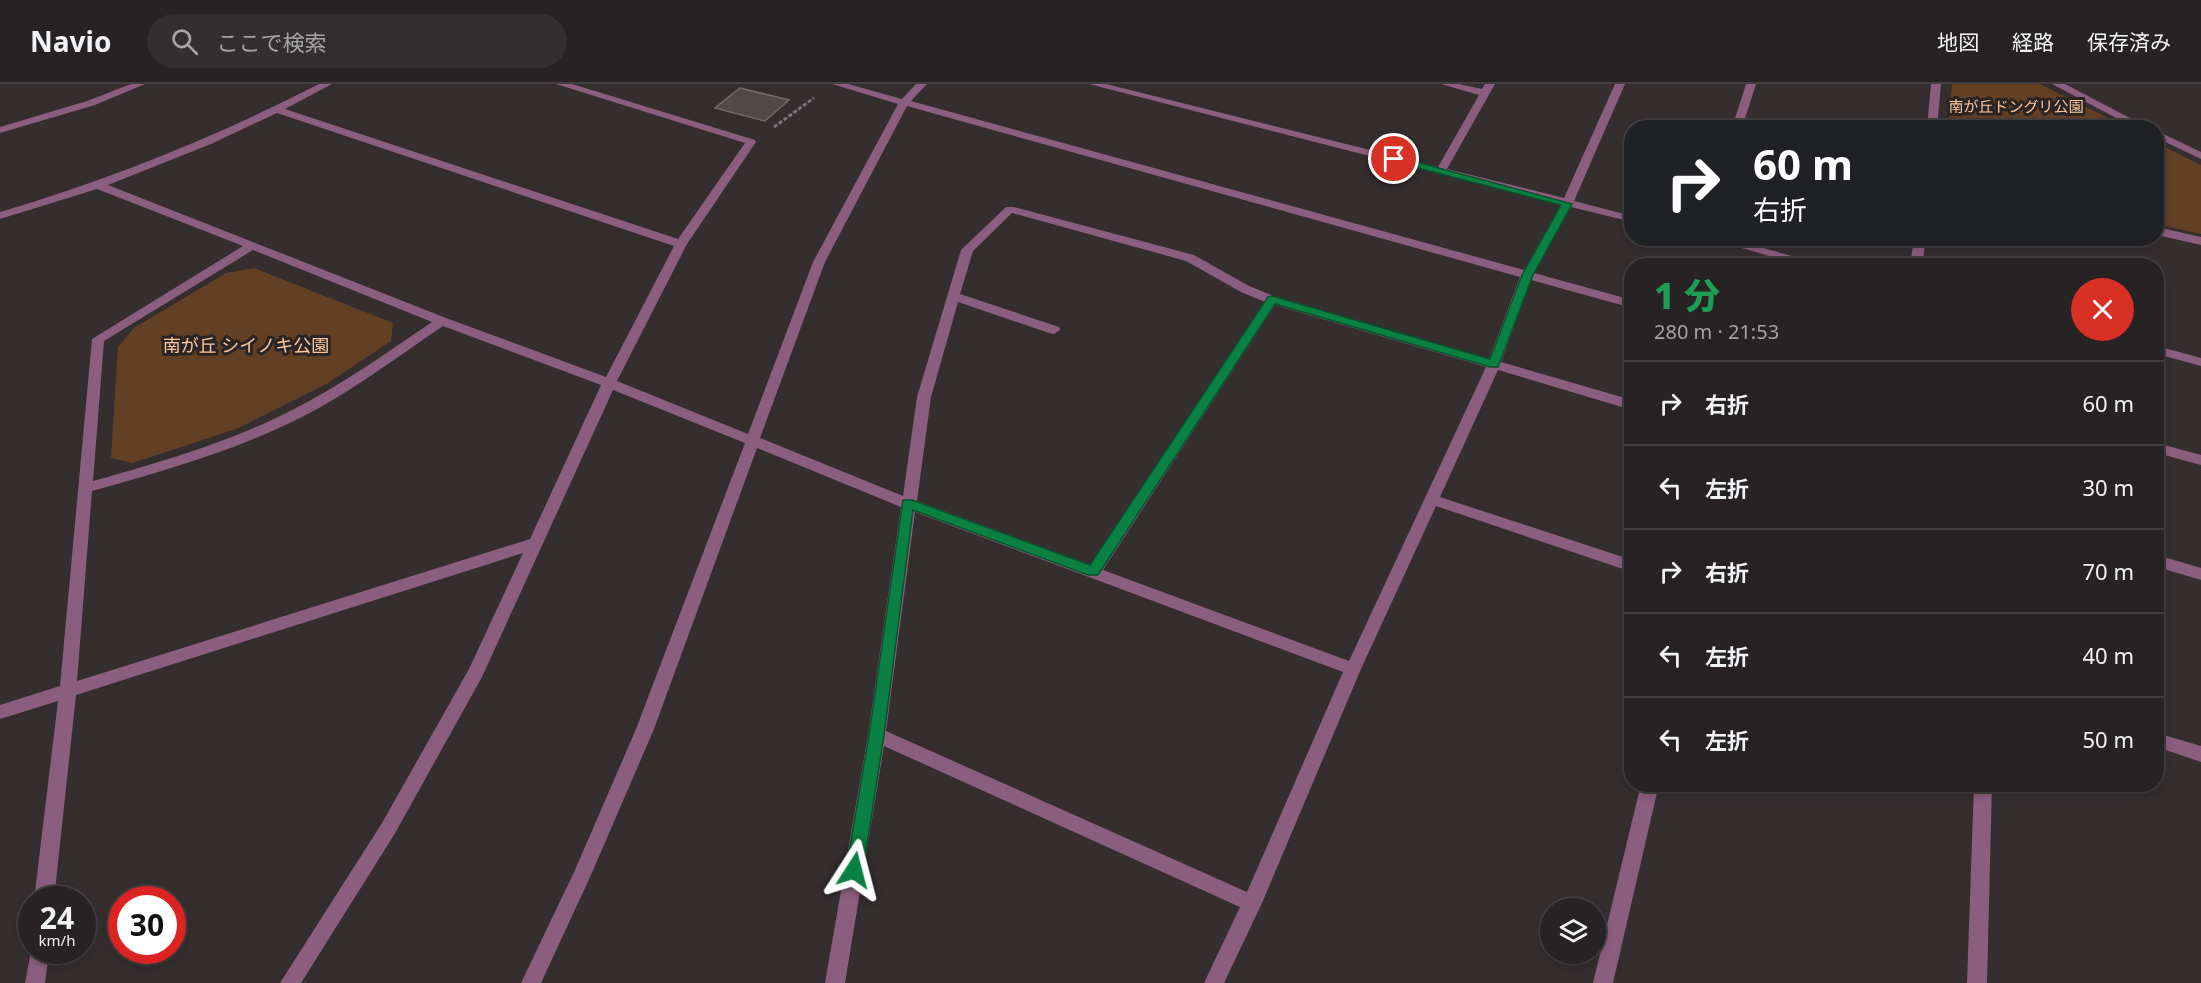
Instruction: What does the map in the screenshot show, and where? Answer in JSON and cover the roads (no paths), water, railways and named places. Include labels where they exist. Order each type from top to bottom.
[{"type":"street","points":[[0,130],[91,103],[140,84]]},
{"type":"street","points":[[0,216],[98,185],[170,158],[277,110],[327,84]]},
{"type":"street","points":[[290,983],[406,797],[476,672],[609,383],[681,244],[751,142],[561,84]]},
{"type":"street","points":[[837,84],[1624,302]]},
{"type":"street","points":[[531,983],[582,875],[645,729],[819,262],[904,102],[922,84]]},
{"type":"street","points":[[1094,84],[1624,217]]},
{"type":"street","points":[[1441,171],[1487,88],[1446,84]]},
{"type":"street","points":[[1214,983],[1252,903],[1353,669],[1494,364],[1527,275],[1567,204],[1620,84]]},
{"type":"street","points":[[1740,120],[1751,84]]},
{"type":"street","points":[[1933,120],[1936,84]]},
{"type":"street","points":[[2057,84],[2128,120]]},
{"type":"street","points":[[277,110],[681,244]]},
{"type":"street","points":[[2164,138],[2201,156]]},
{"type":"street","points":[[98,185],[442,321],[609,383],[907,503],[1353,669]]},
{"type":"street","points":[[835,983],[877,735],[907,503],[924,397],[967,250],[1010,209],[1190,258],[1245,289],[1272,300],[1624,403]]},
{"type":"street","points":[[2164,233],[2201,241]]},
{"type":"street","points":[[47,886],[68,690],[98,339],[252,246]]},
{"type":"street","points":[[1744,246],[1789,258]]},
{"type":"street","points":[[954,296],[1054,330]]},
{"type":"street","points":[[1093,572],[1272,300]]},
{"type":"street","points":[[85,488],[204,454],[273,425],[342,388],[442,321]]},
{"type":"street","points":[[2164,352],[2201,362]]},
{"type":"street","points":[[2164,450],[2201,460]]},
{"type":"street","points":[[1431,498],[1624,563]]},
{"type":"street","points":[[0,712],[536,543]]},
{"type":"street","points":[[2164,563],[2201,574]]},
{"type":"street","points":[[877,735],[1252,903]]},
{"type":"street","points":[[2164,742],[2201,754]]},
{"type":"street","points":[[1603,983],[1648,792]]},
{"type":"street","points":[[1977,983],[1983,792]]},
{"type":"street","points":[[35,983],[37,964]]},
{"type":"park label","name":"南が丘ドングリ公園","points":[[2016,106]]},
{"type":"park label","name":"南が丘 シイノキ公園","points":[[246,345]]}]
